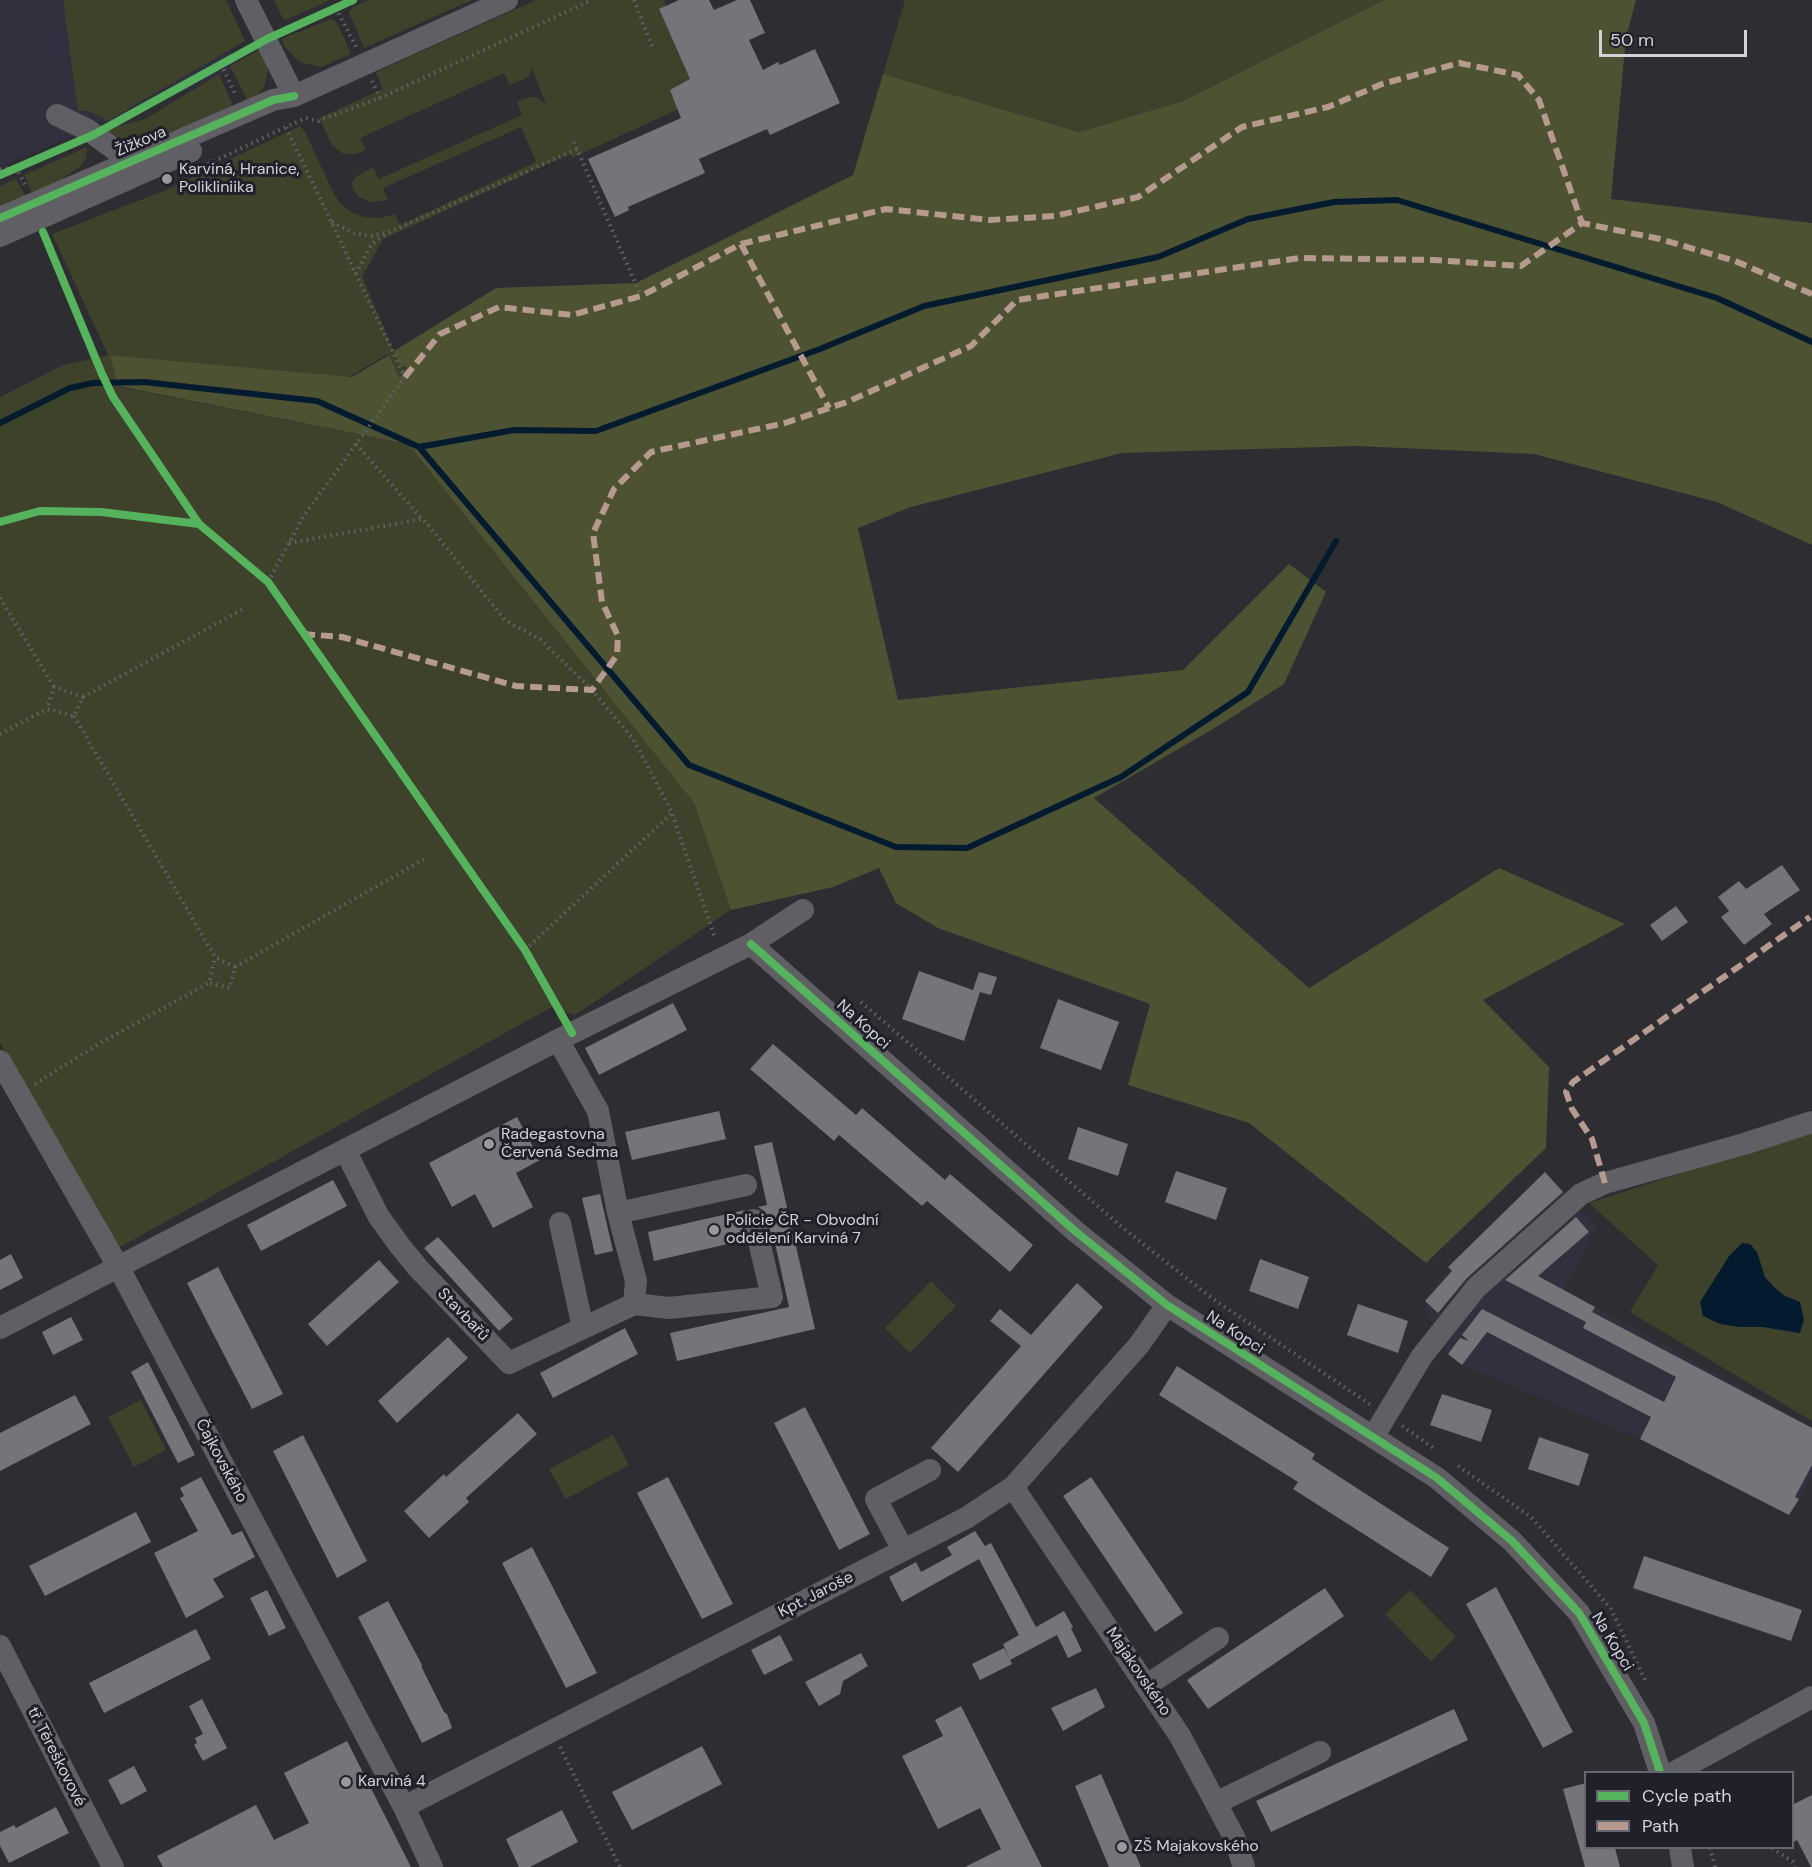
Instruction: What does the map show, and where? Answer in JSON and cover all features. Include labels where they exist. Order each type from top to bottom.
[{"type":"street","points":[[246,0],[294,96]]},
{"type":"street","name":"Žižkova","points":[[0,218],[273,100],[294,96],[507,0]]},
{"type":"street","name":"Žižkova","points":[[0,236],[281,111],[294,96]]},
{"type":"street","points":[[57,115],[78,125],[122,155],[137,158]]},
{"type":"street","points":[[82,183],[92,161],[93,135]]},
{"type":"street","points":[[0,1328],[558,1040],[751,944],[803,910]]},
{"type":"street","name":"Na Kopci","points":[[751,944],[1075,1231],[1167,1305],[1437,1478],[1512,1541],[1579,1613],[1644,1723],[1659,1771]]},
{"type":"street","points":[[558,1040],[598,1111],[618,1213],[636,1281],[634,1304],[669,1308],[772,1297],[754,1220]]},
{"type":"street","name":"Čajkovského","points":[[0,1061],[119,1268],[404,1807],[432,1867]]},
{"type":"street","points":[[1373,1437],[1422,1356],[1476,1288],[1581,1194],[1605,1183],[1744,1144],[1812,1122]]},
{"type":"street","name":"Stavbařů","points":[[345,1150],[379,1217],[400,1246],[418,1268],[509,1363],[634,1304]]},
{"type":"street","points":[[618,1213],[746,1185]]},
{"type":"street","points":[[560,1223],[583,1328]]},
{"type":"street","name":"Kpt. Jaroše","points":[[404,1807],[966,1518],[1013,1487],[1139,1345],[1167,1305]]},
{"type":"street","points":[[903,1550],[876,1499],[930,1470]]},
{"type":"street","name":"Majakovského","points":[[1013,1487],[1180,1736],[1234,1837],[1244,1867]]},
{"type":"street","points":[[1147,1685],[1218,1638]]},
{"type":"street","name":"tř. Těreškovové","points":[[0,1646],[113,1867]]},
{"type":"street","points":[[1679,1771],[1812,1697]]},
{"type":"street","points":[[1216,1803],[1320,1752]]},
{"type":"street","points":[[1680,1849],[1683,1867]]},
{"type":"path","points":[[268,582],[303,517],[405,377],[286,127],[306,118],[318,120],[380,98],[592,0]]},
{"type":"path","points":[[634,0],[653,49]]},
{"type":"path","points":[[326,12],[344,4]]},
{"type":"path","points":[[336,8],[361,57]]},
{"type":"path","points":[[211,70],[230,59]]},
{"type":"path","points":[[221,64],[239,103]]},
{"type":"path","points":[[369,75],[380,98]]},
{"type":"path","points":[[574,142],[641,296]]},
{"type":"path","points":[[332,222],[353,233],[370,236],[389,232],[577,149]]},
{"type":"path","points":[[0,175],[27,162]]},
{"type":"path","points":[[0,169],[15,168]]},
{"type":"path","points":[[356,274],[371,245],[389,232]]},
{"type":"path","points":[[356,444],[423,519],[505,620],[541,640],[592,690],[633,740],[672,813],[722,958]]},
{"type":"path","points":[[289,544],[423,519]]},
{"type":"path","points":[[259,574],[274,591]]},
{"type":"path","points":[[0,598],[54,687],[83,697]]},
{"type":"path","points":[[74,716],[83,697],[245,608]]},
{"type":"path","points":[[47,709],[54,687]]},
{"type":"path","points":[[0,734],[47,709],[74,716],[215,957],[235,966]]},
{"type":"path","points":[[525,950],[672,813]]},
{"type":"path","points":[[19,1094],[102,1042],[209,983],[230,987],[235,966],[428,857]]},
{"type":"path","points":[[519,940],[531,960]]},
{"type":"path","points":[[209,983],[215,957]]},
{"type":"path","points":[[552,1731],[620,1867]]},
{"type":"path","points":[[1710,1849],[1715,1867]]},
{"type":"path","points":[[1774,1849],[1793,1862],[1795,1867]]},
{"type":"shaded area","points":[[0,0],[207,0],[240,68],[0,166]]},
{"type":"shaded area","points":[[1546,1173],[1597,1227],[1564,1289],[1812,1427],[1812,1477],[1789,1515],[1640,1439],[1461,1365],[1447,1355],[1424,1304],[1448,1269]]},
{"type":"shaded area","points":[[1742,1243],[1750,1244],[1757,1252],[1765,1277],[1773,1286],[1785,1296],[1800,1302],[1804,1320],[1800,1333],[1763,1327],[1720,1324],[1703,1316],[1700,1302],[1729,1256]]},
{"type":"green space","points":[[63,0],[226,0],[245,41],[107,121],[90,111],[78,111]]},
{"type":"green space","points":[[274,0],[330,0],[286,20],[283,19]]},
{"type":"green space","points":[[369,0],[472,0],[364,48],[349,12],[353,7]]},
{"type":"green space","points":[[536,0],[664,0],[666,6],[659,10],[690,79],[679,109],[572,158],[570,154],[383,239],[362,277],[399,363],[407,366],[398,379],[388,354],[349,377],[108,355],[52,234],[166,190],[300,126],[334,194],[342,205],[351,212],[364,217],[379,218],[395,214],[400,225],[536,162],[521,127],[383,188],[388,200],[371,202],[359,197],[352,183],[356,177],[373,167],[379,179],[522,115],[517,102],[529,97],[536,97],[546,104],[531,67],[528,77],[510,85],[504,73],[360,138],[366,150],[355,154],[343,154],[332,145],[319,118],[383,89],[376,72]]},
{"type":"green space","points":[[905,0],[1384,0],[1183,101],[1079,132],[883,74]]},
{"type":"green space","points":[[1384,0],[1636,0],[1626,37],[1611,199],[1812,223],[1812,545],[1717,502],[1534,454],[1356,446],[1122,453],[911,507],[858,528],[898,700],[1183,670],[1289,564],[1326,592],[1284,684],[1218,726],[1094,798],[1309,988],[1499,868],[1625,924],[1483,1000],[1549,1067],[1546,1148],[1426,1263],[1249,1123],[1128,1085],[1150,1004],[938,928],[896,903],[879,868],[833,887],[731,910],[694,803],[408,444],[118,386],[110,355],[352,377],[389,355],[399,378],[407,367],[399,363],[394,351],[496,288],[636,283],[853,175],[883,74],[1079,132],[1183,101]]},
{"type":"green space","points":[[331,19],[337,23],[351,54],[321,67],[299,62],[281,39]]},
{"type":"green space","points":[[262,48],[269,65],[265,84],[260,93],[248,102],[230,66]]},
{"type":"green space","points":[[219,74],[234,108],[209,120],[128,145],[118,144],[105,130],[145,119]]},
{"type":"green space","points":[[87,147],[86,158],[81,166],[34,198],[24,175]]},
{"type":"green space","points":[[16,179],[28,200],[0,207],[0,186]]},
{"type":"green space","points":[[110,355],[119,387],[408,444],[694,803],[731,910],[575,1015],[552,1007],[113,1251],[0,1042],[0,397],[63,365]]},
{"type":"green space","points":[[1812,1131],[1812,1421],[1630,1312],[1658,1265],[1589,1203]]},
{"type":"green space","points":[[931,1281],[956,1306],[910,1353],[885,1328]]},
{"type":"green space","points":[[141,1400],[166,1450],[134,1467],[108,1417]]},
{"type":"green space","points":[[613,1435],[629,1465],[566,1499],[549,1469]]},
{"type":"green space","points":[[1410,1590],[1456,1637],[1431,1661],[1385,1614]]},
{"type":"building","points":[[679,0],[709,0],[714,10],[737,0],[750,0],[765,33],[749,40],[763,70],[778,62],[780,65],[815,49],[840,103],[770,135],[767,129],[699,159],[705,173],[628,207],[629,210],[615,217],[588,159],[681,118],[670,90],[690,79],[659,9]]},
{"type":"building","points":[[1782,865],[1800,890],[1764,914],[1772,924],[1744,945],[1721,917],[1729,911],[1718,897],[1739,881],[1746,889]]},
{"type":"building","points":[[1676,906],[1688,922],[1662,941],[1650,925]]},
{"type":"building","points":[[919,971],[973,990],[979,972],[997,977],[991,995],[980,992],[964,1041],[902,1019]]},
{"type":"building","points":[[1058,999],[1119,1022],[1101,1070],[1040,1048]]},
{"type":"building","points":[[673,1003],[687,1030],[599,1075],[585,1048]]},
{"type":"building","points":[[773,1044],[856,1115],[862,1108],[945,1180],[950,1174],[1033,1245],[1010,1272],[927,1201],[922,1206],[839,1135],[834,1141],[750,1069]]},
{"type":"building","points":[[719,1111],[726,1139],[632,1160],[625,1132]]},
{"type":"building","points":[[517,1117],[540,1160],[516,1173],[533,1207],[493,1228],[475,1194],[452,1207],[429,1163]]},
{"type":"building","points":[[1078,1127],[1128,1144],[1118,1176],[1068,1159]]},
{"type":"building","points":[[772,1142],[815,1329],[677,1361],[670,1333],[789,1307],[773,1234],[771,1234],[764,1211],[758,1207],[767,1205],[754,1146]]},
{"type":"building","points":[[1176,1171],[1227,1188],[1216,1220],[1165,1202]]},
{"type":"building","points":[[1545,1172],[1563,1192],[1467,1278],[1438,1313],[1425,1301],[1452,1271],[1448,1267]]},
{"type":"building","points":[[333,1180],[347,1206],[261,1251],[247,1225]]},
{"type":"building","points":[[600,1194],[613,1251],[595,1255],[582,1198]]},
{"type":"building","points":[[745,1210],[741,1216],[741,1222],[745,1240],[654,1261],[648,1232]]},
{"type":"building","points":[[1576,1217],[1589,1232],[1538,1276],[1595,1307],[1592,1312],[1812,1428],[1812,1465],[1795,1497],[1799,1499],[1789,1515],[1640,1439],[1651,1417],[1487,1332],[1462,1365],[1448,1354],[1460,1338],[1469,1341],[1462,1335],[1482,1309],[1664,1402],[1676,1377],[1583,1328],[1586,1322],[1505,1280]]},
{"type":"building","points":[[438,1237],[513,1319],[499,1331],[424,1248]]},
{"type":"building","points":[[11,1254],[23,1278],[0,1290],[0,1260]]},
{"type":"building","points":[[1260,1259],[1309,1277],[1298,1309],[1249,1291]]},
{"type":"building","points":[[379,1260],[399,1282],[327,1346],[308,1324]]},
{"type":"building","points":[[218,1267],[283,1394],[252,1409],[187,1283]]},
{"type":"building","points":[[1077,1283],[1103,1307],[958,1472],[931,1448],[1021,1346],[990,1321],[1000,1309],[1031,1335]]},
{"type":"building","points":[[1358,1304],[1408,1321],[1398,1353],[1347,1335]]},
{"type":"building","points":[[71,1317],[83,1340],[53,1355],[42,1332]]},
{"type":"building","points":[[625,1328],[638,1354],[553,1398],[540,1373]]},
{"type":"building","points":[[448,1337],[468,1358],[397,1423],[378,1401]]},
{"type":"building","points":[[148,1362],[195,1455],[178,1463],[131,1372]]},
{"type":"building","points":[[1177,1366],[1315,1454],[1312,1459],[1449,1548],[1431,1577],[1293,1489],[1298,1482],[1159,1395]]},
{"type":"building","points":[[1442,1394],[1492,1410],[1481,1442],[1430,1425]]},
{"type":"building","points":[[75,1395],[91,1424],[0,1471],[0,1433]]},
{"type":"building","points":[[805,1407],[870,1534],[839,1550],[774,1423]]},
{"type":"building","points":[[518,1413],[537,1434],[466,1498],[469,1502],[429,1538],[404,1511],[444,1474],[446,1477]]},
{"type":"building","points":[[303,1435],[367,1561],[337,1578],[273,1451]]},
{"type":"building","points":[[1539,1437],[1589,1454],[1579,1486],[1528,1469]]},
{"type":"building","points":[[201,1477],[232,1535],[242,1531],[255,1557],[213,1579],[224,1597],[186,1618],[154,1553],[198,1531],[180,1498],[184,1496],[180,1488]]},
{"type":"building","points":[[668,1477],[733,1604],[702,1619],[637,1493]]},
{"type":"building","points":[[1091,1477],[1183,1613],[1155,1632],[1063,1496]]},
{"type":"building","points":[[136,1512],[151,1542],[45,1596],[29,1566]]},
{"type":"building","points":[[975,1531],[985,1546],[991,1543],[1036,1627],[1064,1611],[1082,1651],[1068,1658],[1057,1635],[1010,1660],[1003,1644],[1019,1635],[979,1559],[902,1602],[889,1577],[916,1562],[921,1572],[952,1555],[947,1547]]},
{"type":"building","points":[[532,1547],[597,1673],[566,1688],[502,1563]]},
{"type":"building","points":[[1644,1556],[1802,1610],[1791,1641],[1633,1588]]},
{"type":"building","points":[[1496,1587],[1573,1732],[1543,1748],[1466,1604]]},
{"type":"building","points":[[1325,1588],[1344,1616],[1208,1709],[1187,1680]]},
{"type":"building","points":[[267,1590],[286,1628],[269,1636],[250,1598]]},
{"type":"building","points":[[388,1601],[447,1714],[452,1728],[422,1743],[358,1617]]},
{"type":"building","points":[[196,1629],[211,1659],[104,1713],[89,1683]]},
{"type":"building","points":[[780,1635],[793,1660],[764,1675],[751,1650]]},
{"type":"building","points":[[1004,1648],[1012,1664],[980,1680],[972,1664]]},
{"type":"building","points":[[861,1653],[868,1666],[843,1681],[840,1694],[819,1706],[805,1682]]},
{"type":"building","points":[[1096,1688],[1105,1707],[1063,1731],[1051,1708]]},
{"type":"building","points":[[202,1699],[227,1748],[203,1761],[194,1745],[197,1743],[195,1738],[203,1734],[189,1706]]},
{"type":"building","points":[[961,1706],[1042,1867],[965,1867],[1001,1849],[980,1808],[938,1829],[902,1756],[943,1736],[935,1720]]},
{"type":"building","points":[[1454,1709],[1468,1740],[1271,1832],[1256,1801]]},
{"type":"building","points":[[347,1741],[411,1867],[163,1867],[157,1856],[256,1805],[274,1840],[309,1823],[284,1773]]},
{"type":"building","points":[[702,1746],[722,1784],[632,1830],[612,1792]]},
{"type":"building","points":[[134,1766],[147,1791],[121,1805],[108,1780]]},
{"type":"building","points":[[1101,1774],[1141,1867],[1109,1867],[1075,1786]]},
{"type":"building","points":[[1584,1784],[1584,1849],[1615,1849],[1620,1867],[1585,1867],[1563,1789]]},
{"type":"building","points":[[1812,1795],[1812,1867],[1797,1840],[1794,1842],[1794,1804]]},
{"type":"building","points":[[56,1807],[69,1833],[9,1863],[0,1846],[0,1832],[14,1825],[16,1828]]},
{"type":"building","points":[[562,1810],[578,1842],[530,1867],[519,1867],[506,1839]]},
{"type":"waterway","points":[[419,447],[514,430],[596,431],[820,349],[924,306],[1158,257],[1248,219],[1334,202],[1397,200],[1717,298],[1812,342]]},
{"type":"waterway","points":[[0,423],[70,388],[93,383],[144,382],[317,401],[419,447],[689,765],[896,847],[967,848],[1121,777],[1248,692],[1336,541]]},
{"type":"marked path","points":[[405,377],[440,334],[499,307],[572,315],[641,296],[741,244],[886,209],[990,220],[1055,216],[1138,197],[1242,127],[1328,107],[1382,84],[1459,63],[1518,75],[1539,100],[1582,223]]},
{"type":"marked path","points":[[303,634],[342,637],[516,686],[592,690],[617,655],[618,636],[602,602],[593,533],[614,489],[651,452],[785,423],[847,402],[971,346],[1017,300],[1300,258],[1434,260],[1521,266],[1582,223],[1660,239],[1735,261],[1812,294]]},
{"type":"marked path","points":[[741,244],[829,408]]},
{"type":"marked path","points":[[1605,1183],[1592,1139],[1572,1109],[1566,1092],[1573,1082],[1810,917]]},
{"type":"cycle path","points":[[0,175],[93,135],[267,39],[353,0]]},
{"type":"cycle path","points":[[0,218],[273,100],[294,96]]},
{"type":"cycle path","points":[[43,232],[113,397],[199,524],[268,582],[525,950],[572,1033]]},
{"type":"cycle path","points":[[0,522],[40,511],[101,512],[199,524]]},
{"type":"cycle path","points":[[751,944],[1075,1231],[1167,1305],[1437,1478],[1512,1541],[1579,1613],[1644,1723],[1660,1771]]},
{"type":"place","name":"Karviná, Hranice, Polikliniika","points":[[167,179]]},
{"type":"place","name":"Radegastovna Červená Sedma","points":[[489,1144]]},
{"type":"place","name":"Policie ČR - Obvodní oddělení Karviná 7","points":[[714,1230]]},
{"type":"place","name":"Karviná 4","points":[[346,1782]]},
{"type":"place","name":"ZŠ Majakovského","points":[[1122,1847]]}]
